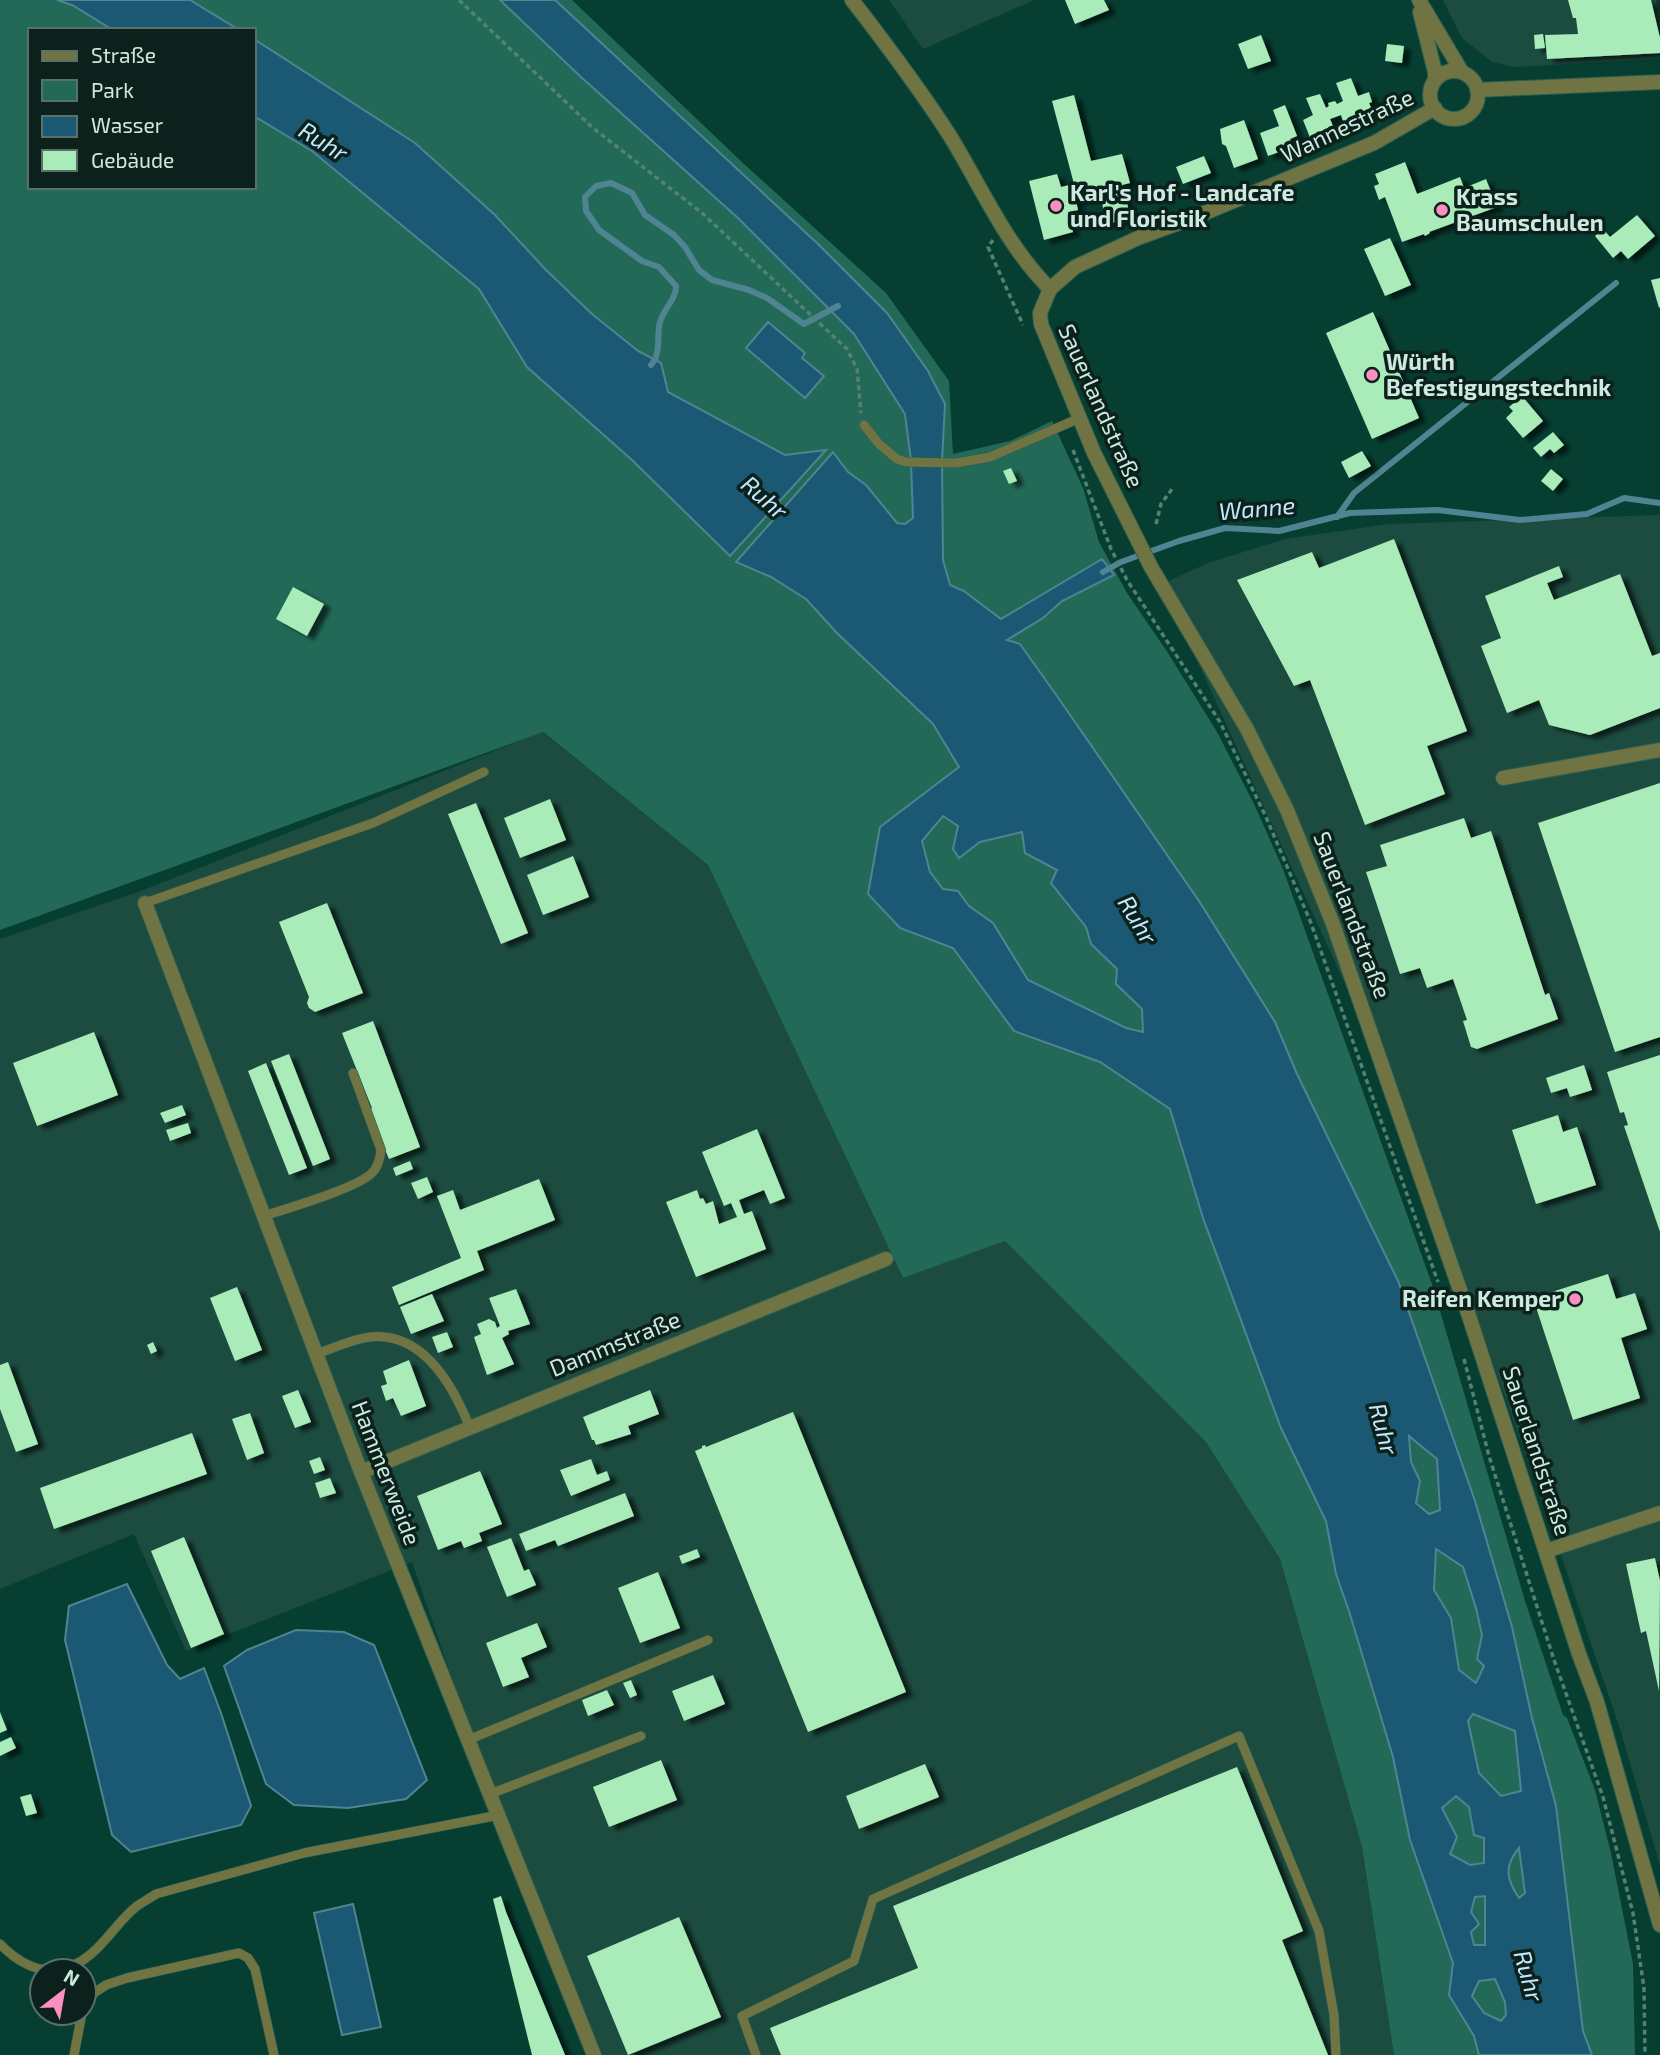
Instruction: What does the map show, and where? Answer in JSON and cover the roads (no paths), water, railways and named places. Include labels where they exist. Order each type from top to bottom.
[{"type":"street","points":[[852,0],[948,132],[1018,252],[1050,289]]},
{"type":"street","points":[[1418,0],[1462,72],[1474,81],[1477,90],[1476,103],[1466,116],[1450,118],[1435,108],[1430,94],[1436,72],[1418,0]]},
{"type":"street","points":[[1435,80],[1448,72],[1462,72]]},
{"type":"street","points":[[1477,90],[1660,82]]},
{"type":"street","name":"Wannestraße","points":[[1050,289],[1065,274],[1092,259],[1374,143],[1435,108]]},
{"type":"street","name":"Sauerlandstraße","points":[[1050,289],[1040,313],[1041,324],[1094,453],[1151,567],[1247,729],[1287,810],[1328,911],[1469,1316],[1597,1702],[1660,1924]]},
{"type":"street","points":[[1503,778],[1660,750]]},
{"type":"street","name":"Hammerweide","points":[[145,903],[361,1472],[594,2055]]},
{"type":"street","name":"Dammstraße","points":[[361,1472],[886,1259]]},
{"type":"street","points":[[1546,1551],[1660,1513]]},
{"type":"lane","points":[[864,425],[879,444],[897,459],[906,462],[953,462],[977,461],[990,457],[1080,418]]},
{"type":"lane","points":[[145,903],[373,823],[484,772]]},
{"type":"lane","points":[[264,1216],[372,1174],[380,1161],[381,1150],[353,1073]]},
{"type":"lane","points":[[316,1354],[354,1341],[383,1336],[410,1345],[423,1354],[447,1381],[460,1402],[470,1428]]},
{"type":"lane","points":[[468,1740],[708,1640]]},
{"type":"lane","points":[[490,1794],[641,1736]]},
{"type":"lane","points":[[757,2055],[743,2016],[854,1961],[873,1899],[1240,1737],[1319,1931],[1334,2015],[1336,2055]]},
{"type":"lane","points":[[0,1944],[15,1959],[45,1971],[68,1969],[91,1954],[135,1907],[156,1894],[304,1853],[499,1815]]},
{"type":"lane","points":[[98,1990],[127,1978],[239,1953],[248,1958],[255,1969],[274,2055]]},
{"type":"lane","points":[[74,2055],[79,2027]]},
{"type":"water","points":[[57,0],[190,0],[236,28],[110,28],[72,5]]},
{"type":"water","points":[[500,0],[555,0],[818,244],[887,313],[928,371],[945,404],[942,461],[911,461],[905,414],[854,334],[738,218]]},
{"type":"water","name":"Ruhr","points":[[256,40],[415,143],[495,215],[592,314],[638,351],[661,363],[668,392],[785,455],[826,450],[730,556],[632,460],[527,367],[479,289],[312,151],[256,117]]},
{"type":"water","points":[[768,322],[805,353],[802,358],[824,376],[805,398],[746,348]]},
{"type":"water","name":"Ruhr","points":[[833,452],[848,472],[866,485],[897,523],[905,524],[913,518],[911,463],[942,463],[943,560],[950,585],[964,591],[1001,619],[1102,559],[1114,575],[1062,601],[1043,618],[1007,640],[1020,644],[1059,699],[1199,901],[1275,1022],[1297,1074],[1398,1281],[1475,1501],[1512,1627],[1532,1718],[1556,1806],[1583,2031],[1592,2055],[1479,2055],[1474,2036],[1449,1995],[1453,1963],[1410,1840],[1393,1757],[1336,1574],[1326,1521],[1281,1428],[1203,1218],[1170,1109],[1100,1062],[1014,1031],[953,948],[900,928],[868,894],[880,827],[959,767],[933,724],[837,633],[806,599],[771,577],[736,562]],"holes":[[[943,816],[958,826],[953,849],[959,858],[980,842],[1022,832],[1025,853],[1057,870],[1051,883],[1086,927],[1091,944],[1117,969],[1116,984],[1142,1009],[1143,1032],[1126,1028],[1028,980],[993,923],[969,906],[958,891],[943,889],[930,872],[922,841]],[[1409,1436],[1437,1459],[1440,1510],[1429,1514],[1416,1503],[1420,1481],[1411,1462]],[[1436,1549],[1463,1567],[1476,1608],[1482,1635],[1477,1659],[1484,1666],[1476,1683],[1459,1670],[1451,1618],[1434,1590]],[[1473,1714],[1515,1731],[1521,1791],[1501,1796],[1479,1773],[1468,1721]],[[1456,1796],[1469,1807],[1474,1835],[1484,1838],[1484,1863],[1470,1865],[1450,1854],[1457,1837],[1442,1808]],[[1519,1848],[1525,1893],[1519,1898],[1509,1879],[1511,1861]],[[1485,1896],[1485,1945],[1474,1945],[1471,1932],[1479,1924],[1471,1912],[1475,1897]],[[1495,1979],[1505,2002],[1506,2015],[1501,2021],[1484,2013],[1472,1996],[1479,1981]]]},
{"type":"water","points":[[127,1584],[167,1665],[180,1679],[204,1668],[251,1806],[241,1825],[131,1852],[112,1835],[65,1640],[69,1606]]},
{"type":"water","points":[[296,1630],[344,1632],[374,1645],[427,1780],[406,1799],[348,1808],[294,1805],[266,1784],[224,1666],[247,1650]]},
{"type":"water","points":[[353,1904],[381,2027],[342,2035],[314,1913]]},
{"type":"waterway","points":[[651,365],[658,350],[660,322],[674,296],[676,286],[659,267],[642,261],[599,230],[586,211],[585,197],[596,186],[611,183],[632,193],[645,215],[674,235],[699,270],[712,280],[767,298],[804,324],[838,306]]},
{"type":"waterway","points":[[1337,517],[1354,493],[1616,283]]},
{"type":"waterway","name":"Wanne","points":[[1103,572],[1121,562],[1179,541],[1225,528],[1279,531],[1350,513],[1438,510],[1520,520],[1587,514],[1624,498],[1660,503]]},
{"type":"place","name":"Karl's Hof - Landcafe und Floristik","points":[[1056,206]]},
{"type":"place","name":"Krass Baumschulen","points":[[1442,210]]},
{"type":"place","name":"Würth Befestigungstechnik","points":[[1372,375]]},
{"type":"place","name":"Reifen Kemper","points":[[1575,1299]]}]
